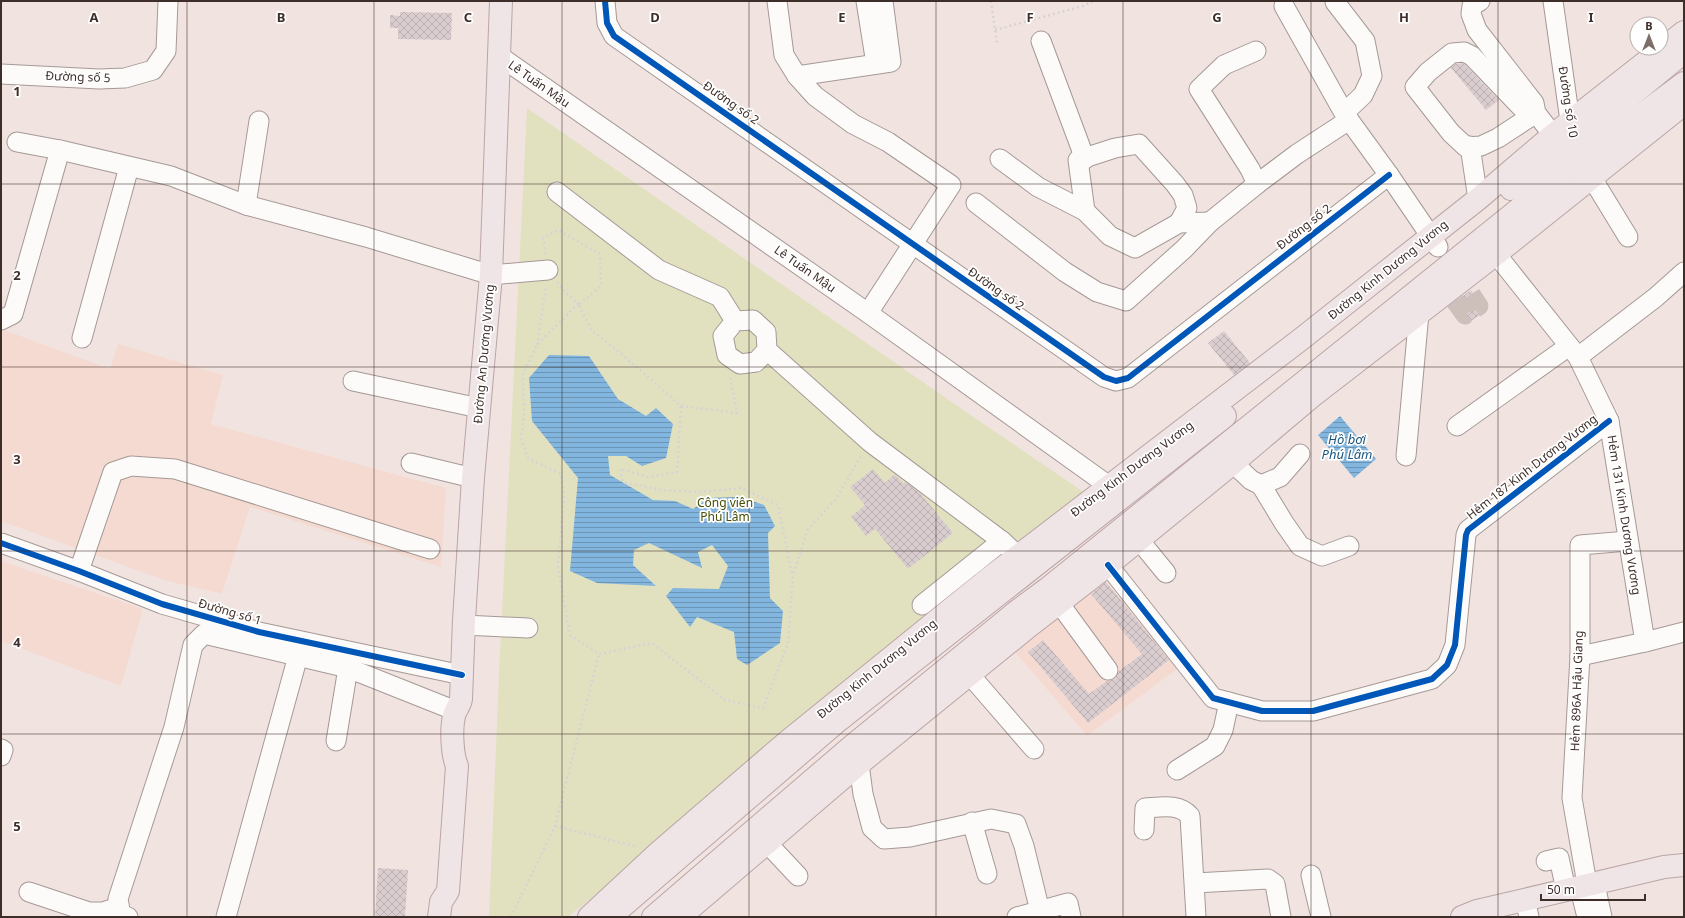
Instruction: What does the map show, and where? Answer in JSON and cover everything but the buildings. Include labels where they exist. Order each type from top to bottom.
[{"type":"main road","name":"Đường An Dương Vương","points":[[439,917],[440,902],[448,891],[457,766],[453,756],[453,706],[462,675],[473,478],[491,275],[501,1]]},
{"type":"main road","name":"Đường Kinh Dương Vương","points":[[1453,284],[1573,147],[1684,32]]},
{"type":"main road","name":"Đường Kinh Dương Vương","points":[[589,917],[659,852],[788,741],[1116,492],[1434,242],[1573,147],[1684,52]]},
{"type":"main road","name":"Đường Kinh Dương Vương","points":[[1434,242],[1478,199],[1573,147],[1684,83]]},
{"type":"main road","name":"Đường Kinh Dương Vương","points":[[680,917],[859,764],[970,675],[1053,596],[1414,305],[1453,284],[1496,254],[1573,147],[1684,104]]},
{"type":"main road","name":"Đường Kinh Dương Vương","points":[[653,917],[852,746],[1016,612],[1053,596],[1108,565],[1311,397],[1414,305]]},
{"type":"main road","name":"Đường Kinh Dương Vương","points":[[610,917],[1024,563]]},
{"type":"main road","points":[[1024,563],[1053,596]]},
{"type":"main road","points":[[1487,917],[1528,912],[1609,889],[1666,876],[1683,865]]},
{"type":"main road","name":"Đường An Dương Vương","points":[[448,891],[455,903],[453,917]]},
{"type":"main road","points":[[1462,917],[1477,911],[1584,896]]},
{"type":"street","name":"Đường số 5","points":[[1,74],[99,79],[125,78],[153,70],[166,51],[168,1]]},
{"type":"street","name":"Đường số 2","points":[[606,1],[607,23],[614,36],[1104,377],[1116,381],[1128,378],[1389,175]]},
{"type":"street","points":[[778,1],[784,55],[797,76],[815,96],[853,124],[888,142],[951,185],[868,313]]},
{"type":"street","points":[[866,1],[876,64]]},
{"type":"street","points":[[797,76],[891,62],[883,1]]},
{"type":"street","points":[[1480,1],[1472,6],[1471,14],[1477,30],[1534,104],[1536,113]]},
{"type":"street","name":"Đường số 10","points":[[1552,1],[1573,147],[1628,238]]},
{"type":"street","points":[[976,203],[1064,272],[1097,292],[1126,301],[1184,249],[1210,222],[1346,116],[1363,95],[1372,76],[1365,41],[1335,2]]},
{"type":"street","points":[[1284,6],[1346,116],[1389,175],[1434,242]]},
{"type":"street","points":[[1041,41],[1085,159]]},
{"type":"street","points":[[1256,51],[1224,64],[1199,89],[1250,169],[1257,184]]},
{"type":"street","points":[[1536,113],[1498,138],[1481,146],[1466,146],[1451,133],[1415,87],[1428,72],[1452,54],[1464,52],[1472,56],[1522,108],[1536,113],[1573,147]]},
{"type":"street","name":"Lê Tuấn Mậu","points":[[498,55],[868,313],[1116,492]]},
{"type":"street","points":[[246,205],[259,121]]},
{"type":"street","points":[[17,142],[60,150],[171,176],[246,205],[366,237],[491,275],[548,270]]},
{"type":"street","points":[[1085,211],[1078,160],[1085,159],[1115,148],[1139,144],[1183,195],[1187,208],[1179,224]]},
{"type":"street","points":[[1470,146],[1478,199]]},
{"type":"street","points":[[1,320],[13,314],[60,150]]},
{"type":"street","points":[[1000,159],[1038,187],[1085,211],[1110,236],[1135,248],[1179,224],[1210,222]]},
{"type":"street","points":[[82,338],[129,167]]},
{"type":"street","points":[[557,192],[659,270],[720,297],[735,321]]},
{"type":"street","name":"Hẻm 131 Kinh Dương Vương","points":[[1496,254],[1574,351],[1609,421],[1645,642]]},
{"type":"street","points":[[1457,426],[1656,297],[1684,272]]},
{"type":"street","points":[[1406,456],[1414,305]]},
{"type":"street","points":[[767,350],[756,362],[740,364],[727,355],[723,336],[735,321],[753,320],[766,332],[767,350],[870,442],[1002,541],[1024,563]]},
{"type":"street","points":[[353,381],[479,408]]},
{"type":"street","name":"Hẻm 187 Kinh Dương Vương","points":[[1108,565],[1213,698],[1262,711],[1314,711],[1432,679],[1447,664],[1455,645],[1466,535],[1468,530],[1609,421]]},
{"type":"street","points":[[1261,485],[1280,477],[1300,454]]},
{"type":"street","points":[[411,463],[473,478]]},
{"type":"street","points":[[1233,463],[1251,480],[1261,485],[1300,546],[1322,556],[1348,546]]},
{"type":"street","points":[[79,571],[113,472],[131,466],[175,469],[430,549]]},
{"type":"street","points":[[1139,540],[1166,573]]},
{"type":"street","points":[[922,605],[1002,541]]},
{"type":"street","name":"Hẻm 896A Hậu Giang","points":[[1584,896],[1572,798],[1580,656],[1580,545],[1628,541]]},
{"type":"street","name":"Đường số 1","points":[[1,543],[79,571],[162,604],[259,632],[462,675]]},
{"type":"street","points":[[1053,596],[1108,670]]},
{"type":"street","points":[[464,625],[528,628]]},
{"type":"street","points":[[1580,656],[1684,632]]},
{"type":"street","points":[[29,892],[89,912],[123,912],[118,898],[174,727],[193,645],[204,634],[348,668],[453,706]]},
{"type":"street","points":[[226,917],[298,656]]},
{"type":"street","points":[[336,741],[348,668]]},
{"type":"street","points":[[970,675],[1034,749]]},
{"type":"street","points":[[1177,770],[1215,746],[1223,730],[1229,702]]},
{"type":"street","points":[[1,749],[3,750],[1,756]]},
{"type":"street","points":[[859,764],[863,794],[872,828],[884,839],[910,837],[991,819],[1016,824],[1024,846],[1040,911]]},
{"type":"street","points":[[1144,830],[1145,808],[1174,807],[1184,810],[1190,816],[1196,917]]},
{"type":"street","points":[[972,822],[987,874]]},
{"type":"street","points":[[767,843],[798,876]]},
{"type":"street","points":[[1546,860],[1559,858],[1584,896],[1602,917]]},
{"type":"street","points":[[1311,875],[1321,917]]},
{"type":"street","points":[[1195,883],[1259,878],[1268,879],[1275,884],[1281,917]]},
{"type":"street","points":[[1017,917],[1068,903],[1071,917]]},
{"type":"path","points":[[991,1],[997,44]]},
{"type":"path","points":[[995,30],[1083,6],[1092,1]]},
{"type":"path","points":[[537,345],[578,304],[601,286],[600,254],[558,230]]},
{"type":"path","points":[[548,270],[537,345],[523,376],[524,416],[521,438],[528,458],[561,474],[564,496],[558,567],[570,635],[599,654],[652,643],[725,700],[763,708],[788,643],[793,576],[808,529],[836,499],[870,442]]},
{"type":"path","points":[[578,304],[592,330],[681,406],[737,413],[727,355]]},
{"type":"path","points":[[681,406],[677,472],[649,477],[620,469],[623,482],[661,490],[700,492],[741,488],[778,505],[793,576]]},
{"type":"path","points":[[511,917],[555,826],[599,654]]},
{"type":"path","points":[[555,826],[659,852]]},
{"type":"shaded area","points":[[1,329],[110,369],[118,344],[223,375],[211,424],[446,488],[441,567],[250,507],[222,594],[164,580],[1,521]]},
{"type":"shaded area","points":[[1,561],[143,609],[121,686],[1,641]]},
{"type":"shaded area","points":[[1102,577],[1180,667],[1087,736],[1014,651]]},
{"type":"green space","name":"Công viên Phú Lâm","points":[[527,108],[1088,495],[568,917],[489,917],[499,673]]},
{"type":"water","points":[[549,355],[589,356],[618,399],[646,416],[656,408],[673,424],[666,458],[642,466],[626,456],[608,456],[610,475],[653,500],[675,501],[693,509],[709,498],[740,497],[764,505],[775,526],[768,533],[770,598],[783,611],[780,643],[747,665],[737,659],[734,632],[697,617],[690,627],[666,596],[673,588],[719,589],[728,566],[712,545],[698,552],[702,568],[649,543],[634,550],[633,565],[656,586],[597,583],[570,571],[578,478],[532,421],[529,378]]},
{"type":"water","name":"Hồ bơi Phú Lâm","points":[[1340,416],[1376,459],[1354,478],[1318,435]]},
{"type":"tunnel","points":[[1455,301],[1465,315],[1479,306],[1469,291]]},
{"type":"cycle path","points":[[605,1],[607,23],[614,36],[1104,377],[1116,381],[1128,378],[1389,175]]},
{"type":"cycle path","points":[[1108,565],[1213,698],[1262,711],[1313,711],[1432,679],[1447,665],[1455,645],[1466,535],[1468,530],[1609,421]]},
{"type":"cycle path","points":[[1,543],[79,571],[162,604],[259,632],[462,675]]}]
